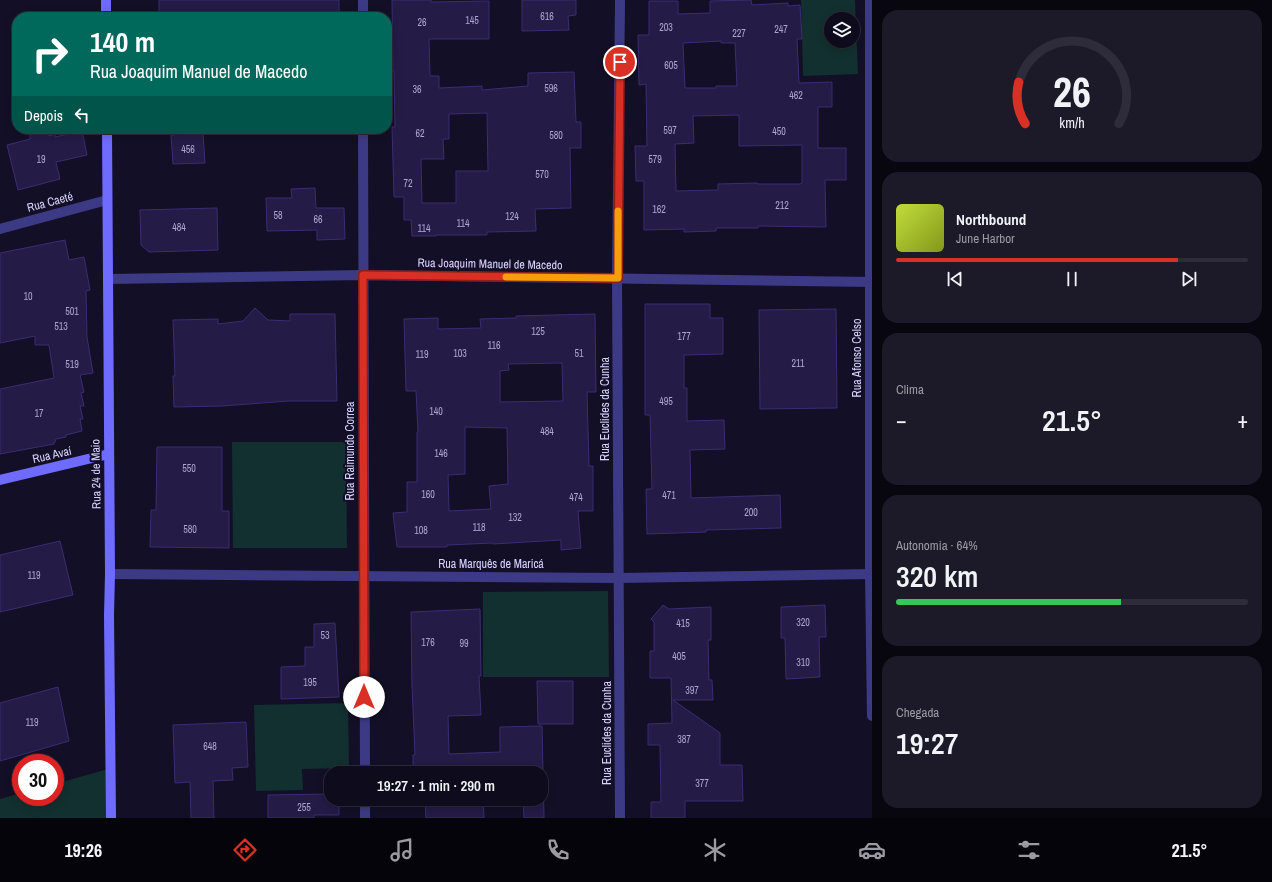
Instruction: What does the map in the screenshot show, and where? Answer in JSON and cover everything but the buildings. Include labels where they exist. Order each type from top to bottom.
[{"type":"street","points":[[106,0],[106,12]]},
{"type":"street","points":[[362,0],[363,12]]},
{"type":"street","name":"Rua Euclides da Cunha","points":[[620,0],[618,278],[620,818]]},
{"type":"street","name":"Rua Afonso Celso","points":[[870,0],[872,716]]},
{"type":"street","name":"Rua 24 de Maio","points":[[107,134],[111,818]]},
{"type":"street","name":"Rua Raimundo Correa","points":[[363,134],[365,766]]},
{"type":"street","name":"Rua Caeté","points":[[0,229],[107,200]]},
{"type":"street","name":"Rua Joaquim Manuel de Macedo","points":[[108,279],[363,275],[871,282]]},
{"type":"street","name":"Rua Avaí","points":[[0,480],[109,454]]},
{"type":"street","name":"Rua Marquês de Maricá","points":[[110,574],[619,578],[871,574]]},
{"type":"street","points":[[365,806],[365,818]]},
{"type":"green space","points":[[801,0],[855,0],[855,12],[824,12],[824,48],[857,48],[858,74],[803,76]]},
{"type":"green space","points":[[232,442],[346,442],[347,548],[233,548]]},
{"type":"green space","points":[[608,591],[609,677],[483,677],[483,592]]},
{"type":"green space","points":[[348,703],[349,766],[324,766],[324,769],[302,769],[303,790],[256,791],[254,705]]},
{"type":"green space","points":[[108,769],[109,818],[0,818],[0,799],[12,796],[12,806],[64,806],[64,781]]},
{"type":"slow traffic","points":[[506,277],[618,278],[618,211]]},
{"type":"route","points":[[364,697],[363,275],[618,278],[620,62]]}]
